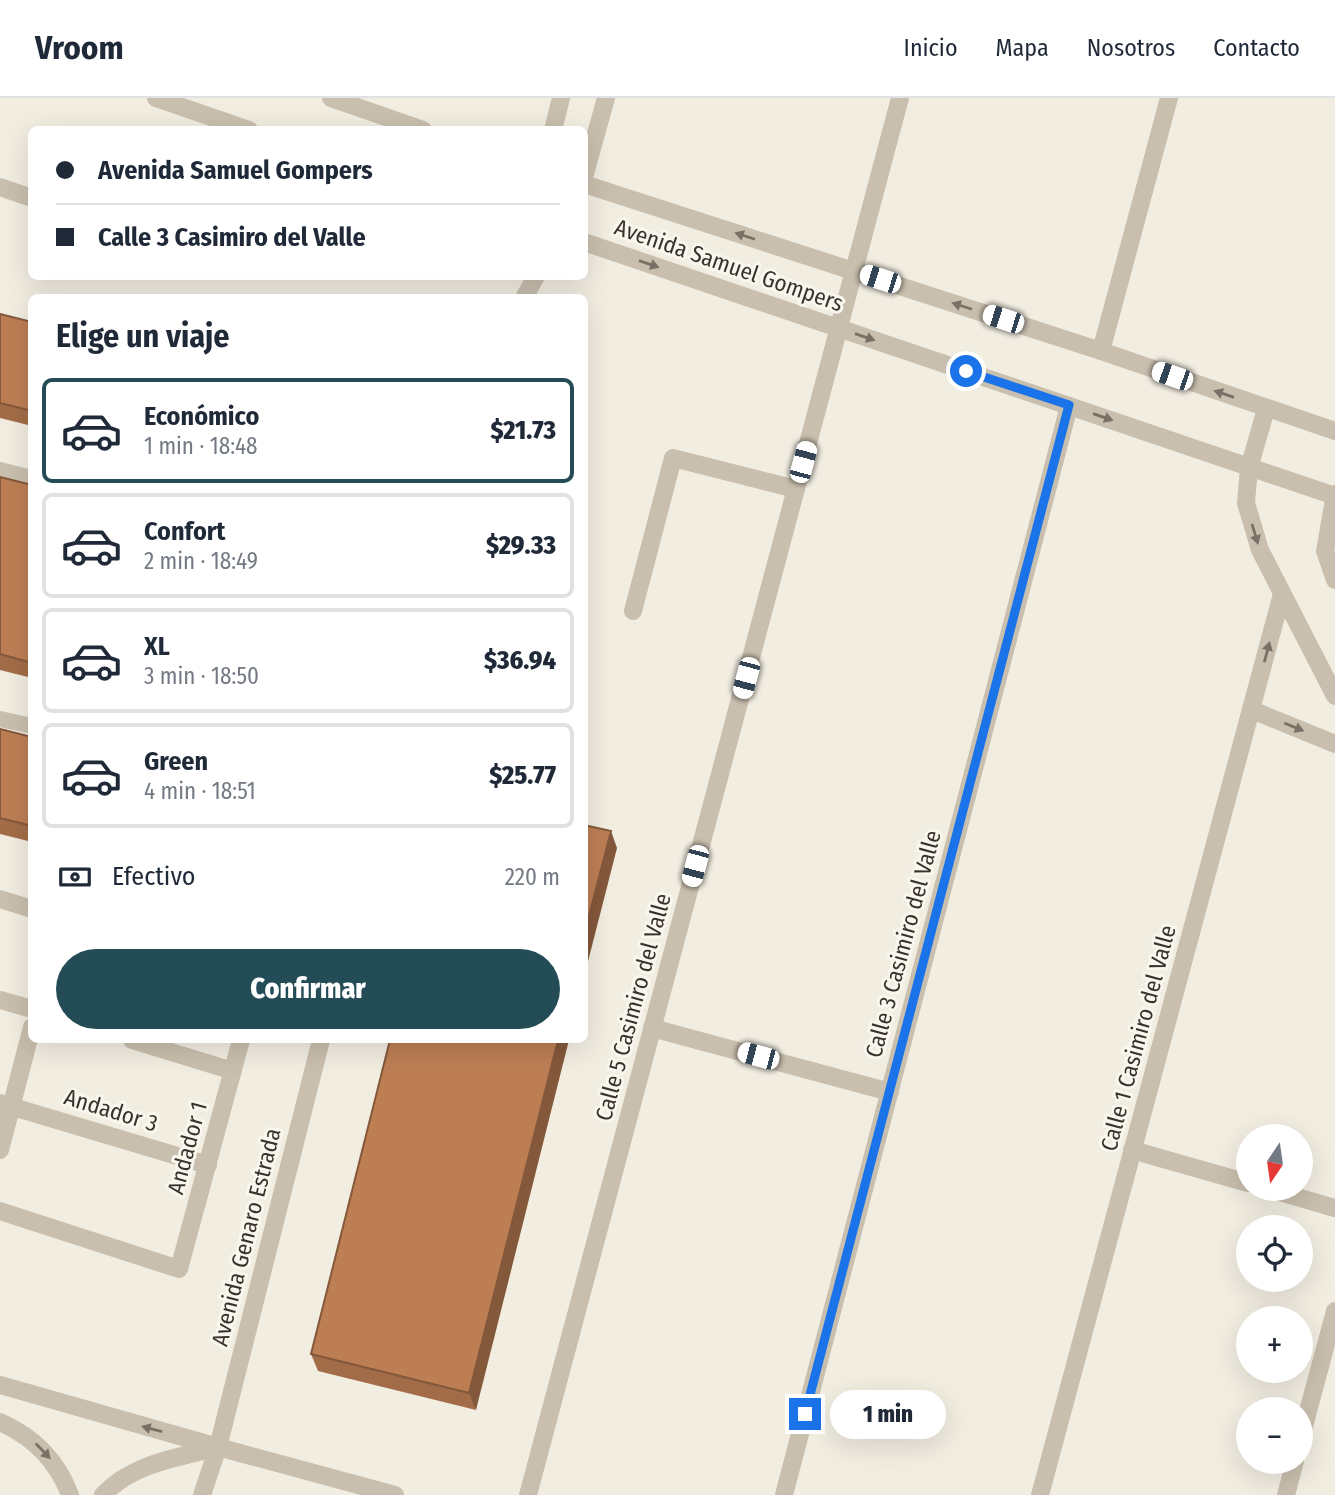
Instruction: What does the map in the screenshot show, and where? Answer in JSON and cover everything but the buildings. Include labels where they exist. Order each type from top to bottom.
[{"type":"street","points":[[156,98],[237,126]]},
{"type":"street","points":[[331,98],[412,126]]},
{"type":"street","points":[[554,126],[561,98]]},
{"type":"street","points":[[588,163],[606,98]]},
{"type":"street","name":"Calle 5 Casimiro del Valle","points":[[528,1495],[900,98]]},
{"type":"street","points":[[1101,351],[1169,98]]},
{"type":"street","name":"Avenida Samuel Gompers","points":[[588,185],[1101,351],[1335,432]]},
{"type":"street","points":[[0,187],[28,197]]},
{"type":"street","name":"Avenida Samuel Gompers","points":[[588,243],[1335,495]]},
{"type":"street","name":"Calle 3 Casimiro del Valle","points":[[784,1495],[1069,405]]},
{"type":"street","points":[[1266,409],[1249,468],[1246,503],[1260,550],[1335,696]]},
{"type":"street","points":[[633,611],[673,458],[796,489]]},
{"type":"street","points":[[1335,495],[1325,551],[1335,580]]},
{"type":"street","name":"Calle 1 Casimiro del Valle","points":[[1040,1495],[1282,594]]},
{"type":"street","points":[[1252,709],[1335,744]]},
{"type":"street","points":[[0,899],[28,908]]},
{"type":"street","points":[[0,1000],[28,1008]]},
{"type":"street","points":[[652,1028],[890,1092]]},
{"type":"street","points":[[0,1150],[6,1105],[28,1039]]},
{"type":"street","points":[[142,1043],[233,1071]]},
{"type":"street","name":"Andador 1","points":[[0,1211],[179,1269],[240,1043]]},
{"type":"street","name":"Avenida Genaro Estrada","points":[[202,1495],[218,1447],[320,1043]]},
{"type":"street","name":"Andador 3","points":[[6,1105],[208,1165]]},
{"type":"street","points":[[1132,1150],[1236,1180]]},
{"type":"street","points":[[1311,1201],[1335,1208]]},
{"type":"street","points":[[1312,1397],[1335,1311]]},
{"type":"street","points":[[0,1385],[395,1495]]},
{"type":"street","points":[[0,1422],[41,1447],[56,1466],[69,1495]]},
{"type":"street","points":[[103,1495],[116,1481],[149,1465],[218,1447]]},
{"type":"street","points":[[1286,1495],[1292,1474]]},
{"type":"lane","points":[[0,471],[28,477]]},
{"type":"lane","points":[[0,719],[28,725]]},
{"type":"route","points":[[805,1414],[1069,405],[966,371]]}]
